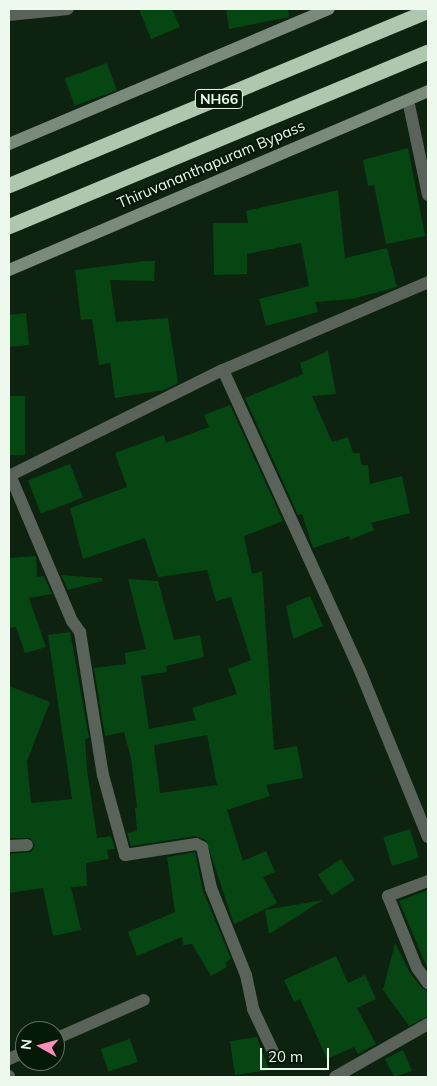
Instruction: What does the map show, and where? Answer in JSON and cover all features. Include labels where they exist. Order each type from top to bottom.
[{"type":"highway","name":"NH66","points":[[9,186],[428,11]]},
{"type":"highway","name":"Thiruvananthapuram Bypass","points":[[9,226],[428,52]]},
{"type":"street","points":[[9,15],[68,9]]},
{"type":"street","points":[[9,144],[330,9]]},
{"type":"street","name":"Thiruvananthapuram Bypass","points":[[9,270],[428,91]]},
{"type":"street","points":[[408,100],[428,195]]},
{"type":"street","points":[[276,1058],[253,1009],[246,975],[211,888],[202,848],[196,844],[125,855],[103,775],[80,632],[72,621],[10,475],[223,370],[428,282]]},
{"type":"street","points":[[223,370],[361,674],[428,837]]},
{"type":"street","points":[[9,846],[28,844]]},
{"type":"street","points":[[428,881],[388,896],[417,968],[428,983]]},
{"type":"street","points":[[65,1035],[144,1000]]},
{"type":"street","points":[[335,1077],[428,1024]]},
{"type":"building","points":[[139,9],[172,9],[180,27],[151,39]]},
{"type":"building","points":[[226,9],[288,9],[289,17],[229,29]]},
{"type":"building","points":[[107,63],[117,90],[75,106],[65,78]]},
{"type":"building","points":[[408,148],[425,236],[386,244],[374,185],[368,186],[363,160]]},
{"type":"building","points":[[338,190],[345,258],[387,248],[397,287],[352,299],[315,302],[318,312],[266,326],[259,299],[309,286],[301,243],[247,254],[247,274],[214,275],[213,223],[248,223],[246,211]]},
{"type":"building","points":[[155,261],[154,281],[110,280],[116,322],[168,318],[178,383],[164,390],[115,398],[110,363],[99,365],[92,319],[81,320],[75,270]]},
{"type":"building","points":[[26,313],[29,345],[9,347],[9,315]]},
{"type":"building","points":[[328,351],[336,394],[312,396],[332,442],[348,437],[353,453],[360,453],[361,465],[368,465],[370,484],[402,476],[410,513],[371,523],[374,530],[350,540],[349,536],[313,548],[302,514],[298,515],[245,398],[303,374],[300,363]]},
{"type":"building","points":[[9,396],[25,396],[25,455],[9,455]]},
{"type":"building","points":[[230,405],[283,521],[244,536],[252,574],[262,571],[274,750],[297,746],[303,778],[266,785],[270,796],[227,810],[243,861],[266,851],[275,872],[263,877],[277,903],[234,924],[206,840],[195,836],[131,846],[127,833],[137,831],[135,808],[137,807],[131,758],[124,732],[105,736],[94,668],[126,664],[125,653],[146,649],[128,579],[158,581],[174,640],[200,635],[204,657],[166,666],[167,672],[141,676],[149,729],[196,720],[192,708],[237,694],[228,669],[251,660],[231,597],[216,601],[207,570],[158,577],[145,538],[83,559],[70,508],[127,487],[115,453],[164,435],[166,443],[209,427],[204,415]],"holes":[[[207,735],[217,785],[160,793],[154,745]]]},
{"type":"building","points":[[70,464],[83,498],[41,514],[28,480]]},
{"type":"building","points":[[36,556],[37,577],[44,576],[52,594],[29,598],[46,647],[25,653],[16,627],[9,628],[9,558]]},
{"type":"building","points":[[61,575],[102,578],[102,581],[68,590]]},
{"type":"building","points":[[310,596],[323,626],[293,639],[286,606]]},
{"type":"building","points":[[70,632],[89,738],[85,739],[87,770],[97,838],[111,836],[115,849],[107,850],[109,859],[86,863],[87,886],[71,887],[81,930],[53,936],[43,888],[9,893],[9,854],[31,852],[35,845],[30,838],[9,838],[9,686],[50,702],[27,761],[31,803],[72,799],[48,635]]},
{"type":"building","points":[[410,829],[419,858],[392,866],[383,837]]},
{"type":"building","points":[[195,852],[203,891],[231,959],[225,963],[227,967],[211,976],[192,944],[183,945],[182,937],[137,956],[128,932],[175,912],[167,857]]},
{"type":"building","points":[[341,859],[355,880],[332,895],[318,875]]},
{"type":"building","points":[[428,890],[428,970],[399,901]]},
{"type":"building","points":[[323,900],[269,934],[265,910]]},
{"type":"building","points":[[395,943],[410,973],[422,988],[428,991],[428,1016],[409,1026],[383,990]]},
{"type":"building","points":[[336,956],[348,983],[365,975],[376,999],[357,1008],[376,1044],[358,1054],[354,1047],[327,1059],[300,999],[294,1002],[284,980]]},
{"type":"building","points":[[257,1037],[269,1070],[235,1075],[230,1041]]},
{"type":"building","points":[[130,1039],[138,1062],[109,1072],[101,1049]]},
{"type":"building","points":[[403,1050],[412,1071],[394,1077],[385,1059]]}]
